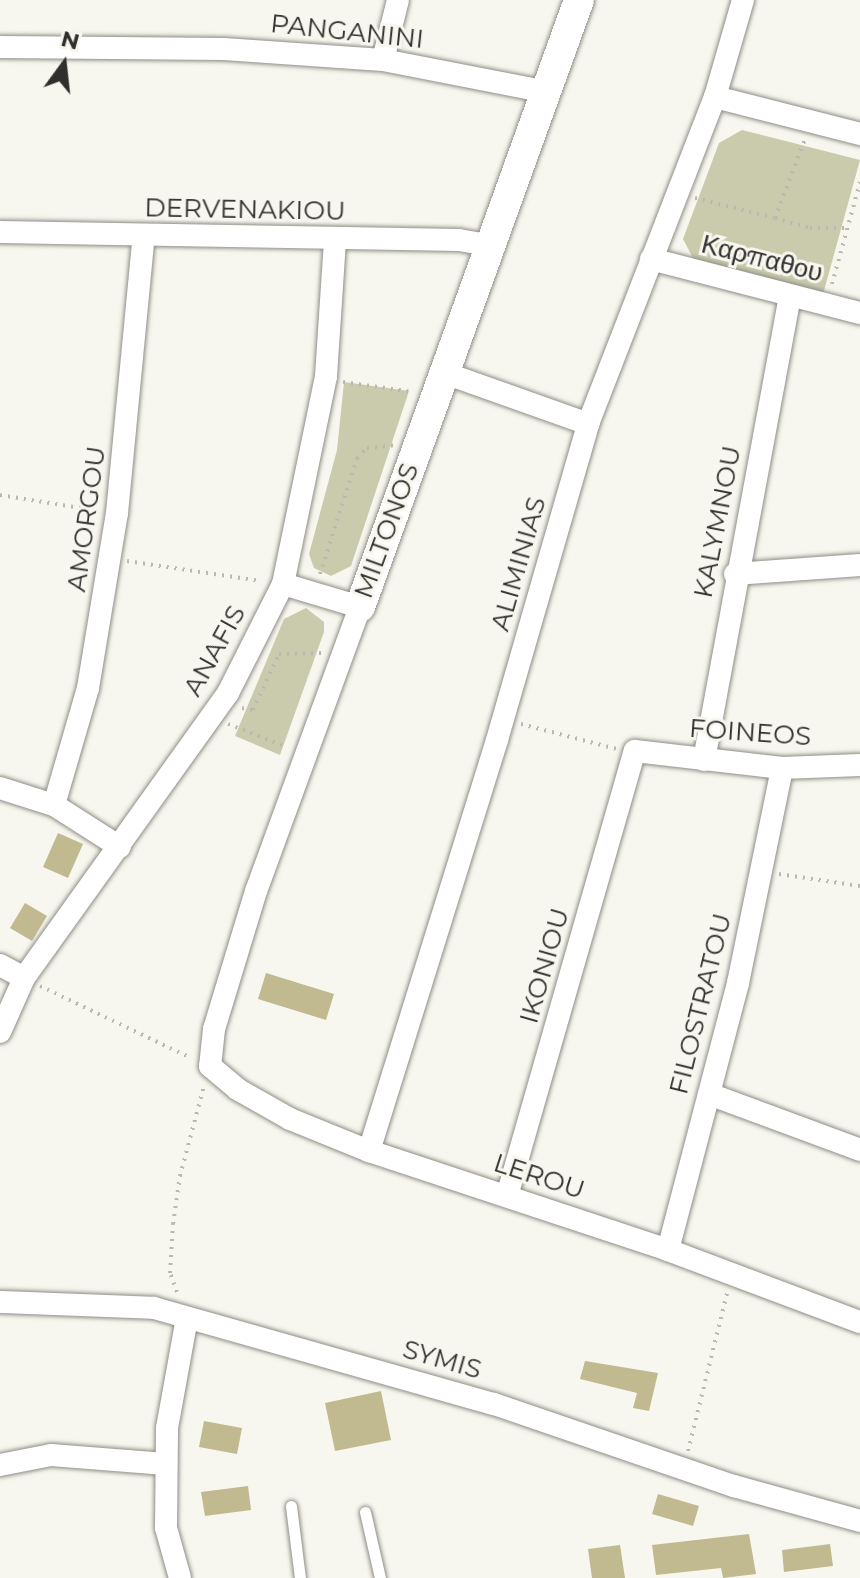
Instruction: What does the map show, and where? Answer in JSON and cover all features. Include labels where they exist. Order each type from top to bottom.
[{"type":"street","points":[[383,60],[398,0]]},
{"type":"street","name":"MILTONOS","points":[[210,1066],[214,1029],[252,906],[445,373],[543,91],[579,0]]},
{"type":"street","name":"ALIMINIAS","points":[[369,1151],[504,718],[588,424],[715,97],[743,0]]},
{"type":"street","name":"PANGANINI","points":[[0,47],[224,49],[383,60],[543,91]]},
{"type":"street","points":[[715,97],[860,134]]},
{"type":"street","name":"DERVENAKIOU","points":[[0,232],[459,240],[488,245]]},
{"type":"street","name":"AMORGOU","points":[[54,805],[88,688],[110,559],[144,235]]},
{"type":"street","name":"ANAFIS","points":[[0,1032],[24,978],[211,717],[283,584],[326,376],[335,240]]},
{"type":"street","name":"Καρπαθου","points":[[651,259],[860,313]]},
{"type":"street","name":"KALYMNOU","points":[[704,760],[735,574],[790,296]]},
{"type":"street","points":[[445,373],[588,424]]},
{"type":"street","points":[[735,574],[860,565]]},
{"type":"street","points":[[283,584],[360,607]]},
{"type":"street","name":"FOINEOS","points":[[635,751],[782,768],[860,765]]},
{"type":"street","name":"IKONIOU","points":[[507,1196],[635,751]]},
{"type":"street","name":"FILOSTRATOU","points":[[668,1250],[709,1094],[782,768]]},
{"type":"street","points":[[0,788],[54,805],[120,847]]},
{"type":"street","points":[[0,965],[24,978]]},
{"type":"street","name":"LEROU","points":[[210,1066],[237,1089],[290,1119],[369,1151],[668,1250],[860,1322]]},
{"type":"street","points":[[709,1094],[860,1150]]},
{"type":"street","name":"SYMIS","points":[[0,1302],[154,1308],[494,1404],[683,1469],[860,1521]]},
{"type":"street","points":[[180,1578],[166,1528],[166,1464],[167,1428],[187,1318]]},
{"type":"street","points":[[0,1465],[51,1455],[166,1464]]},
{"type":"lane","points":[[291,1506],[300,1578]]},
{"type":"lane","points":[[365,1512],[380,1578]]},
{"type":"path","points":[[775,218],[812,122]]},
{"type":"path","points":[[826,305],[860,182]]},
{"type":"path","points":[[677,193],[810,228],[848,228]]},
{"type":"path","points":[[341,381],[416,393]]},
{"type":"path","points":[[319,576],[357,458],[367,448],[398,445]]},
{"type":"path","points":[[0,495],[117,513]]},
{"type":"path","points":[[110,559],[283,584]]},
{"type":"path","points":[[242,708],[253,710],[279,654],[325,653]]},
{"type":"path","points":[[211,717],[306,755]]},
{"type":"path","points":[[504,718],[602,748],[635,751]]},
{"type":"path","points":[[761,871],[860,886]]},
{"type":"path","points":[[24,978],[210,1066],[180,1176],[173,1224],[170,1273],[187,1318]]},
{"type":"path","points":[[683,1469],[732,1275]]},
{"type":"green space","points":[[742,130],[860,160],[822,298],[694,260],[683,239],[719,143]]},
{"type":"green space","points":[[344,382],[409,391],[351,566],[331,576],[314,568],[309,554],[337,450]]},
{"type":"green space","points":[[306,608],[324,622],[324,632],[280,755],[235,736],[284,619]]},
{"type":"building","points":[[58,833],[83,844],[68,878],[43,867]]},
{"type":"building","points":[[25,903],[47,916],[32,941],[10,928]]},
{"type":"building","points":[[266,973],[334,994],[326,1020],[258,999]]},
{"type":"building","points":[[585,1361],[658,1373],[649,1411],[633,1408],[637,1393],[580,1379]]},
{"type":"building","points":[[381,1391],[391,1440],[335,1451],[325,1403]]},
{"type":"building","points":[[204,1421],[242,1428],[237,1454],[199,1447]]},
{"type":"building","points":[[248,1486],[251,1510],[205,1516],[201,1492]]},
{"type":"building","points":[[658,1494],[699,1506],[693,1526],[652,1514]]},
{"type":"building","points":[[749,1534],[756,1574],[723,1578],[721,1568],[656,1575],[652,1545]]},
{"type":"building","points":[[830,1544],[833,1566],[784,1572],[782,1550]]},
{"type":"building","points":[[620,1545],[625,1578],[592,1578],[588,1549]]}]
